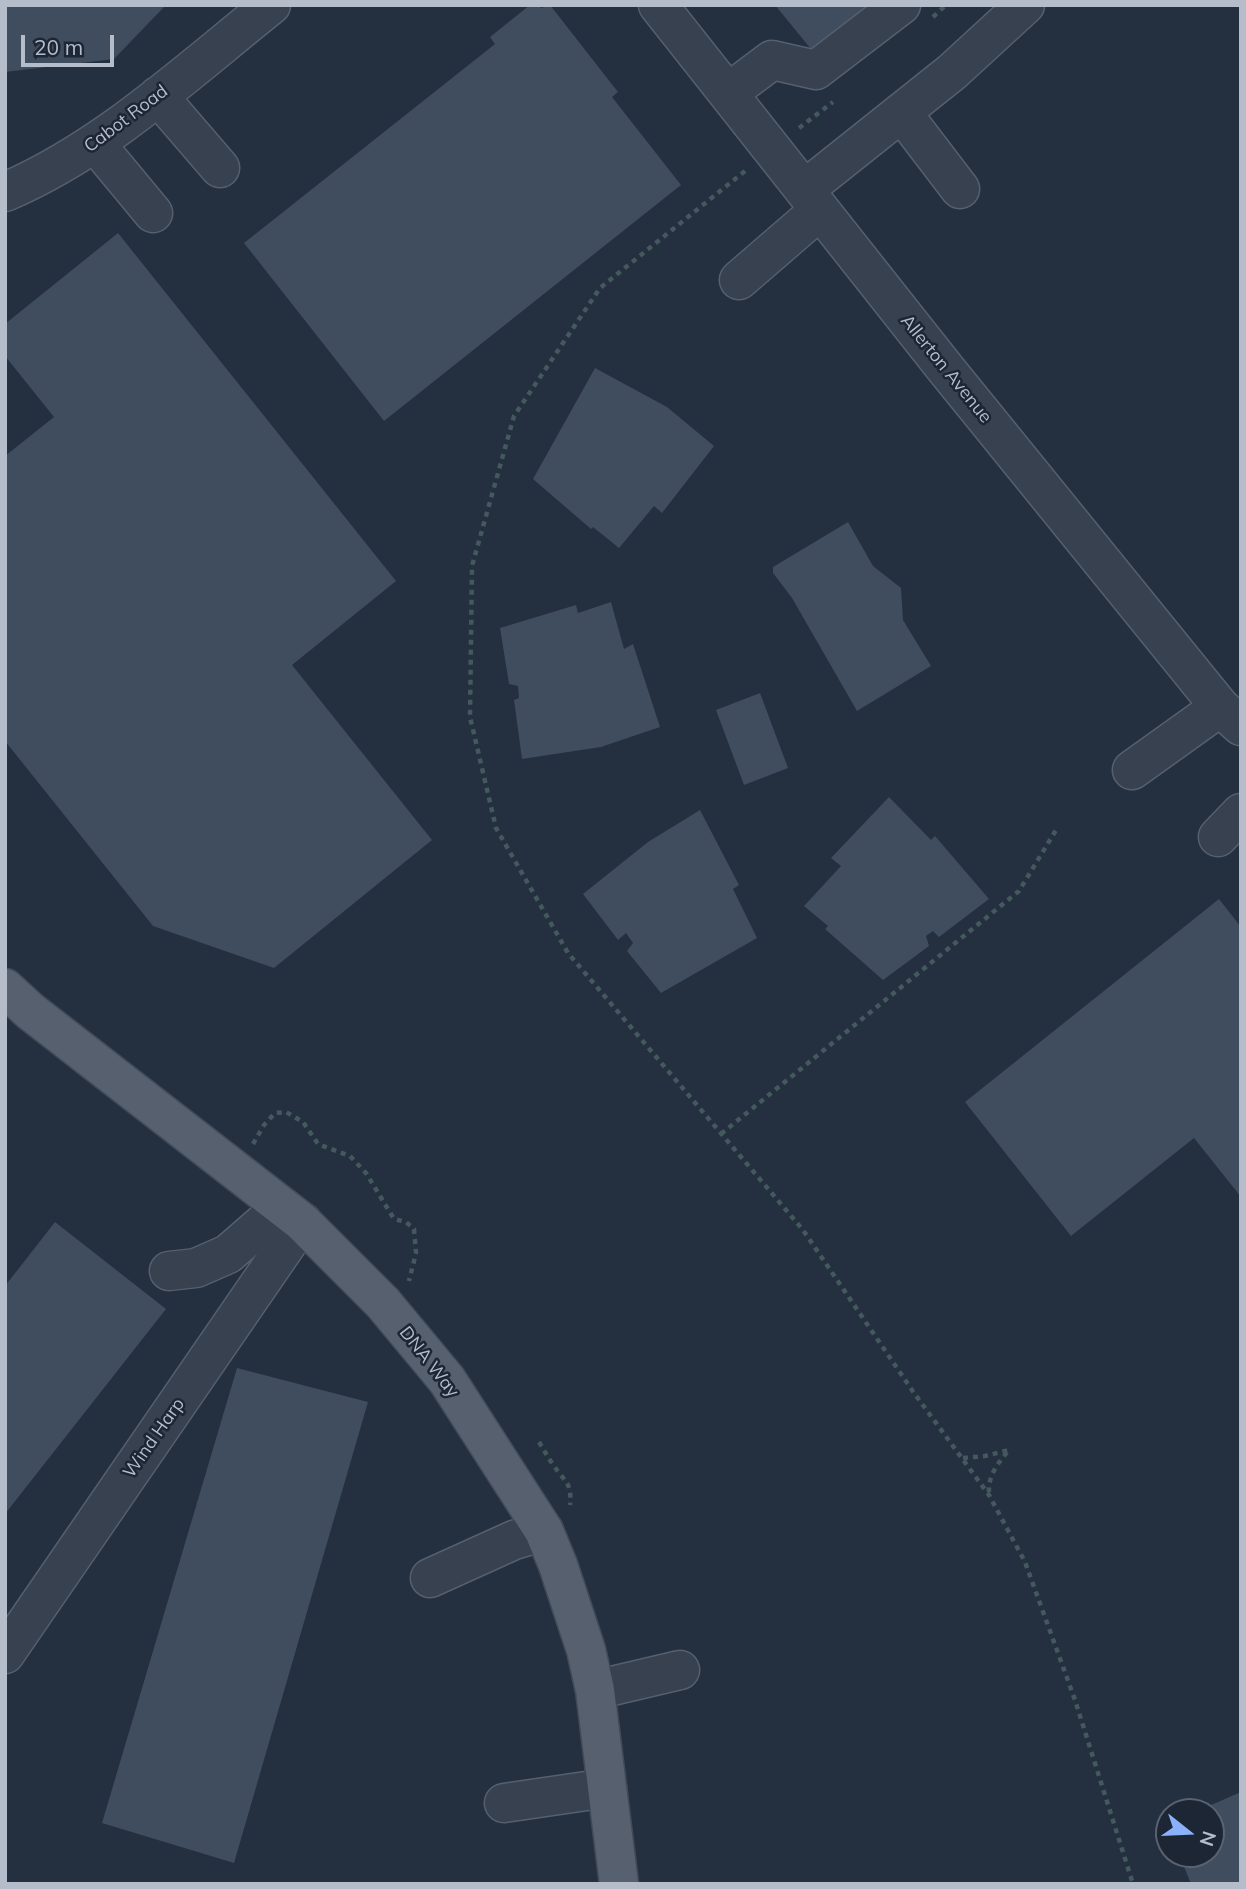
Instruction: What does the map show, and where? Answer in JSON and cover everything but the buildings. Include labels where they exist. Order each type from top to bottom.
[{"type":"main road","name":"DNA Way","points":[[5,988],[30,1011],[292,1215],[383,1303],[447,1380],[544,1531],[558,1565],[586,1650],[595,1690],[619,1884]]},
{"type":"street","name":"Cabot Road","points":[[5,192],[35,179],[95,143],[271,5]]},
{"type":"street","name":"Allerton Avenue","points":[[658,5],[1230,717]]},
{"type":"street","points":[[728,93],[772,60],[816,70],[901,5]]},
{"type":"street","points":[[739,280],[812,200],[902,113],[952,72],[1025,5]]},
{"type":"street","points":[[158,96],[220,168]]},
{"type":"street","points":[[902,113],[960,189]]},
{"type":"street","points":[[95,143],[153,213]]},
{"type":"street","points":[[1132,770],[1230,717]]},
{"type":"street","points":[[169,1271],[196,1268],[228,1254],[292,1215]]},
{"type":"street","name":"Wind Harp","points":[[5,1654],[292,1215]]},
{"type":"street","points":[[430,1578],[514,1540],[544,1531]]},
{"type":"street","points":[[595,1690],[680,1670]]},
{"type":"street","points":[[504,1803],[607,1788]]},
{"type":"path","points":[[772,148],[600,288],[514,416],[472,566],[470,717],[496,828],[568,953],[803,1230],[914,1393],[989,1495],[1025,1562],[1075,1700],[1133,1884]]},
{"type":"path","points":[[721,1134],[1018,891],[1056,830]]},
{"type":"path","points":[[236,1172],[264,1125],[275,1113],[286,1112],[303,1122],[318,1144],[350,1156],[366,1173],[394,1219],[406,1222],[414,1229],[416,1253],[397,1321]]},
{"type":"path","points":[[962,1458],[1009,1450],[988,1483],[989,1495]]}]
